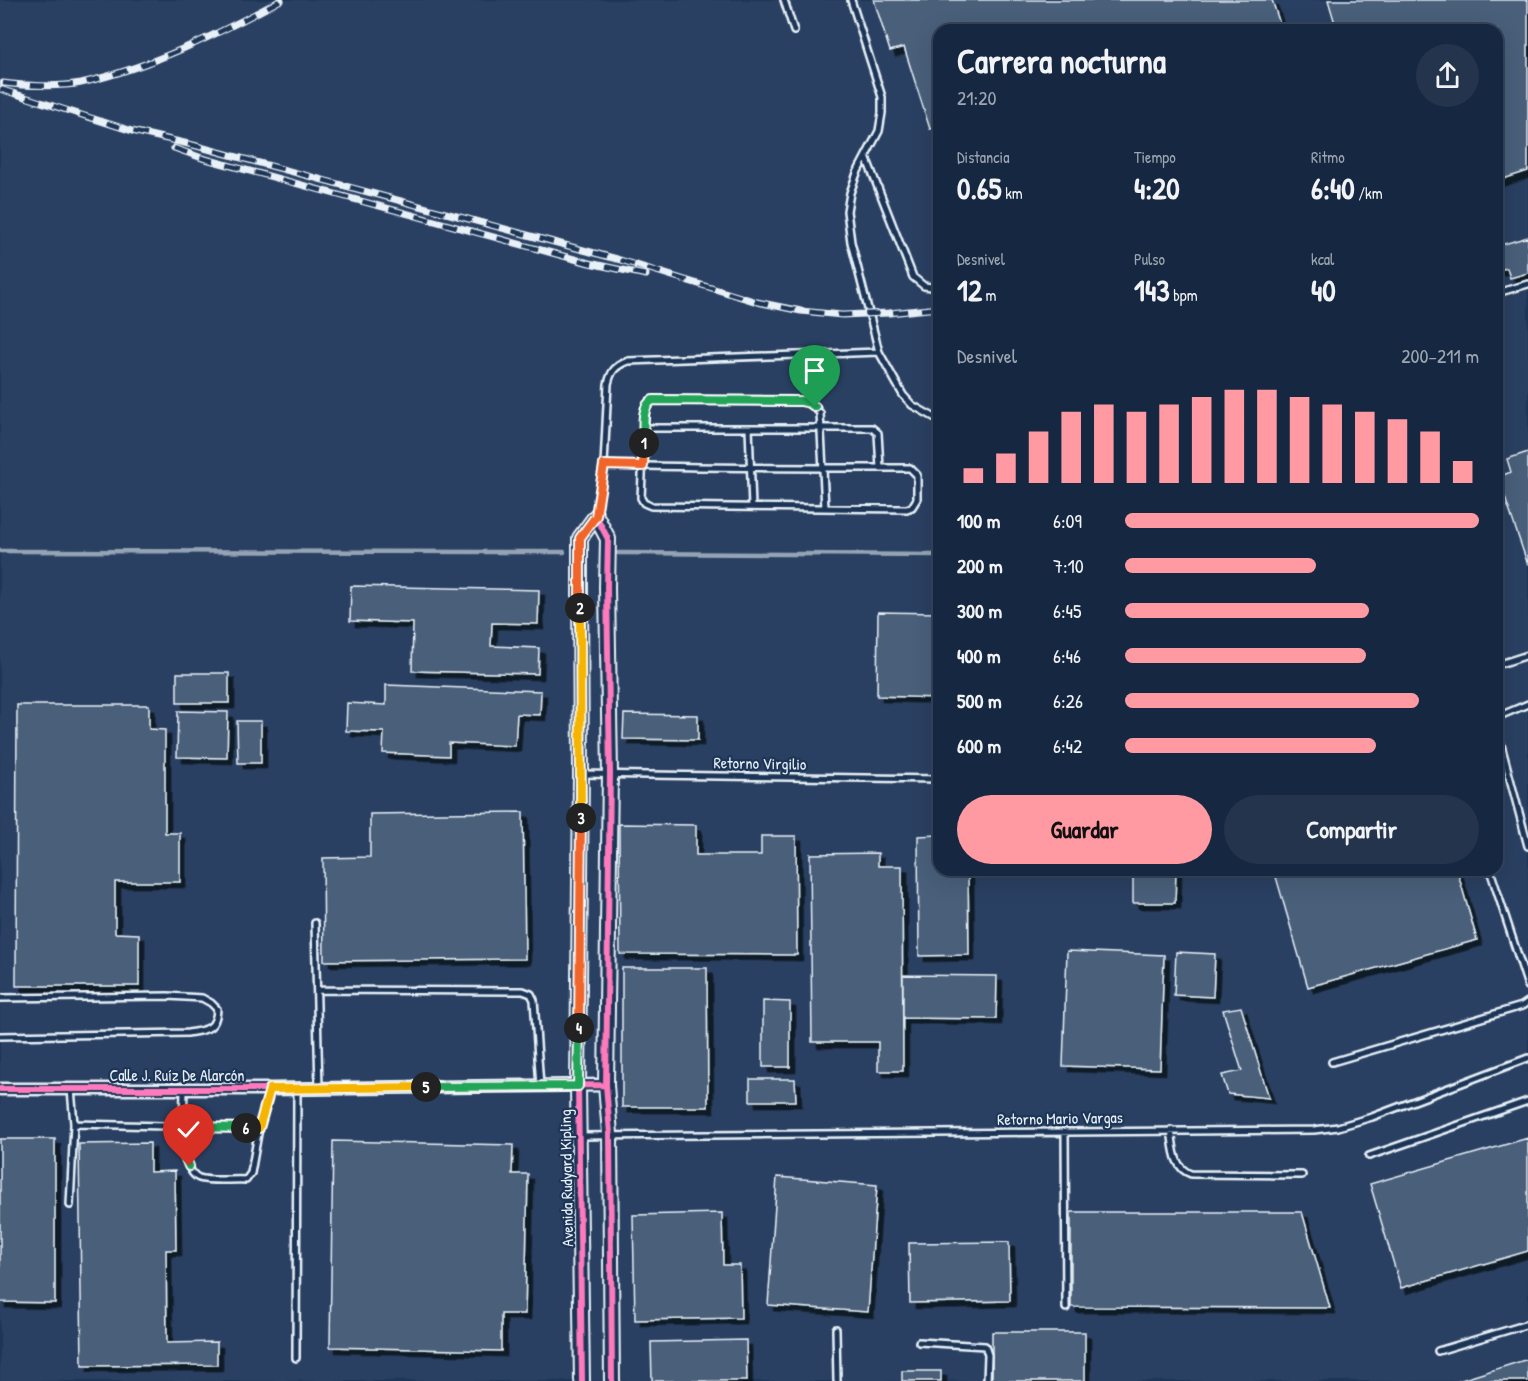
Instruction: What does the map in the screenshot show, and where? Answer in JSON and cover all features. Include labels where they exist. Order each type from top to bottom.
[{"type":"street","name":"Avenida Rudyard Kipling","points":[[582,1381],[578,1086],[582,774],[580,538],[596,516]]},
{"type":"street","points":[[596,516],[608,539],[610,774],[606,1085],[610,1134],[612,1381]]},
{"type":"street","points":[[580,587],[607,587]]},
{"type":"street","name":"Calle J. Ruíz De Alarcón","points":[[0,1089],[319,1089],[606,1085]]},
{"type":"lane","points":[[784,0],[794,31]]},
{"type":"lane","points":[[851,0],[882,97],[879,131],[857,173],[846,211],[851,242],[879,352],[903,395],[912,405],[933,417]]},
{"type":"lane","points":[[866,157],[913,277],[924,285],[933,287]]},
{"type":"lane","points":[[1503,291],[1528,284]]},
{"type":"lane","points":[[596,516],[604,465],[608,384],[611,372],[618,364],[628,361],[879,352]]},
{"type":"lane","points":[[604,465],[643,466],[824,468],[910,468],[916,472],[917,499],[912,507],[907,509],[825,508],[752,507],[647,505],[642,498],[643,466],[644,428],[645,409],[649,402],[665,400],[801,401],[810,403],[820,413],[822,429],[824,468],[825,508]]},
{"type":"lane","points":[[644,428],[876,429],[880,468]]},
{"type":"lane","points":[[749,428],[752,507]]},
{"type":"lane","points":[[1503,663],[1528,655]]},
{"type":"lane","points":[[1503,714],[1528,704]]},
{"type":"lane","points":[[1503,752],[1528,846]]},
{"type":"lane","name":"Retorno Virgilio","points":[[582,774],[933,779]]},
{"type":"lane","points":[[1492,876],[1528,986]]},
{"type":"lane","points":[[315,923],[319,1089]]},
{"type":"lane","points":[[317,990],[523,991],[531,994],[534,1000],[540,1086]]},
{"type":"lane","points":[[0,998],[180,996],[202,998],[217,1009],[213,1025],[204,1030],[188,1033],[0,1036]]},
{"type":"lane","points":[[1332,1062],[1522,1006],[1528,1002]]},
{"type":"lane","name":"Retorno Mario Vargas","points":[[579,1136],[1171,1130],[1284,1131],[1338,1127],[1443,1092],[1528,1058]]},
{"type":"lane","points":[[184,1088],[184,1154],[194,1175],[198,1178],[246,1180],[251,1173],[259,1128],[270,1089]]},
{"type":"lane","points":[[70,1205],[74,1124],[71,1089]]},
{"type":"lane","points":[[296,1358],[297,1089]]},
{"type":"lane","points":[[1369,1156],[1528,1101]]},
{"type":"lane","points":[[74,1124],[259,1128]]},
{"type":"lane","points":[[1171,1130],[1177,1163],[1184,1171],[1191,1174],[1302,1175]]},
{"type":"lane","points":[[1065,1131],[1066,1308]]},
{"type":"lane","points":[[1438,1351],[1528,1324]]},
{"type":"lane","points":[[836,1329],[837,1381]]},
{"type":"lane","points":[[919,1342],[985,1346],[988,1355],[987,1381]]},
{"type":"shaded area","points":[[0,0],[1528,0],[1528,1381],[0,1381]]},
{"type":"building","points":[[874,0],[1272,0],[1280,24],[933,24],[933,128],[930,129],[904,47],[890,51]]},
{"type":"building","points":[[1328,0],[1528,0],[1528,171],[1503,179],[1503,24],[1335,24]]},
{"type":"building","points":[[1528,237],[1528,273],[1510,278],[1507,268],[1503,269],[1503,244]]},
{"type":"building","points":[[1528,452],[1528,565],[1503,492],[1503,475],[1511,472],[1507,459]]},
{"type":"building","points":[[351,586],[539,590],[538,624],[492,623],[491,646],[539,648],[538,674],[412,671],[413,623],[350,621]]},
{"type":"building","points":[[878,612],[933,613],[933,698],[877,696]]},
{"type":"building","points":[[177,673],[229,673],[229,703],[177,703]]},
{"type":"building","points":[[386,685],[541,691],[540,715],[517,714],[515,746],[449,743],[449,756],[383,753],[384,732],[346,731],[347,703],[386,705]]},
{"type":"building","points":[[17,705],[149,705],[149,729],[165,730],[165,833],[180,833],[180,882],[115,882],[115,933],[139,934],[139,986],[16,986]]},
{"type":"building","points":[[178,711],[228,712],[227,758],[177,757]]},
{"type":"building","points":[[624,714],[698,715],[698,740],[623,739]]},
{"type":"building","points":[[237,721],[261,721],[261,763],[238,763]]},
{"type":"building","points":[[523,812],[525,959],[324,961],[323,858],[370,857],[370,814]]},
{"type":"building","points":[[619,824],[696,825],[696,855],[761,855],[761,836],[796,836],[797,955],[620,954]]},
{"type":"building","points":[[933,835],[933,876],[968,876],[969,955],[919,956],[918,836]]},
{"type":"building","points":[[878,853],[878,866],[902,866],[903,1071],[878,1071],[878,1042],[812,1042],[810,854]]},
{"type":"building","points":[[1133,876],[1176,876],[1175,903],[1133,903]]},
{"type":"building","points":[[1276,876],[1459,876],[1477,940],[1308,987]]},
{"type":"building","points":[[1067,951],[1164,955],[1160,1069],[1063,1066]]},
{"type":"building","points":[[1176,952],[1215,954],[1213,997],[1174,995]]},
{"type":"building","points":[[622,968],[707,968],[708,1107],[622,1107]]},
{"type":"building","points":[[903,975],[997,976],[996,1019],[903,1018]]},
{"type":"building","points":[[763,1001],[790,1002],[790,1067],[763,1067]]},
{"type":"building","points":[[1241,1007],[1269,1098],[1228,1094],[1222,1075],[1242,1071],[1223,1010]]},
{"type":"building","points":[[750,1079],[795,1079],[796,1101],[750,1101]]},
{"type":"building","points":[[1528,1138],[1528,1251],[1401,1288],[1370,1184]]},
{"type":"building","points":[[0,1139],[55,1139],[55,1303],[0,1302]]},
{"type":"building","points":[[333,1141],[513,1145],[512,1174],[528,1174],[525,1314],[501,1314],[501,1351],[330,1347]]},
{"type":"building","points":[[150,1143],[150,1172],[175,1171],[176,1250],[166,1250],[167,1343],[217,1342],[217,1365],[82,1366],[79,1144]]},
{"type":"building","points":[[777,1177],[877,1185],[868,1312],[768,1305]]},
{"type":"building","points":[[1071,1212],[1302,1212],[1330,1308],[1071,1307]]},
{"type":"building","points":[[722,1213],[723,1265],[740,1265],[741,1318],[635,1320],[633,1215]]},
{"type":"building","points":[[1009,1242],[1010,1301],[910,1303],[909,1243]]},
{"type":"building","points":[[992,1332],[1085,1332],[1085,1381],[992,1381]]},
{"type":"building","points":[[746,1340],[747,1381],[652,1381],[651,1342]]},
{"type":"building","points":[[1528,1359],[1528,1381],[1458,1381]]},
{"type":"building","points":[[902,1371],[941,1371],[941,1381],[902,1381]]},
{"type":"waterway","points":[[0,551],[564,552]]},
{"type":"waterway","points":[[618,553],[933,555]]},
{"type":"railway","points":[[3,83],[63,85],[107,76],[159,59],[281,0]]},
{"type":"railway","points":[[0,89],[132,131],[193,145],[617,259],[757,302],[801,311],[842,315],[933,309]]},
{"type":"railway","points":[[174,148],[202,158],[589,263],[646,275]]},
{"type":"cycle path","points":[[582,1381],[578,1086],[581,774],[580,538],[596,516],[608,539],[610,774],[606,1085],[610,1134],[612,1381]]},
{"type":"cycle path","points":[[0,1089],[606,1085]]},
{"type":"route","points":[[189,1166],[184,1154],[184,1127],[259,1128],[270,1089],[578,1086],[582,774],[580,538],[596,516],[604,465],[643,466],[645,409],[653,400],[801,401],[815,407]]}]
